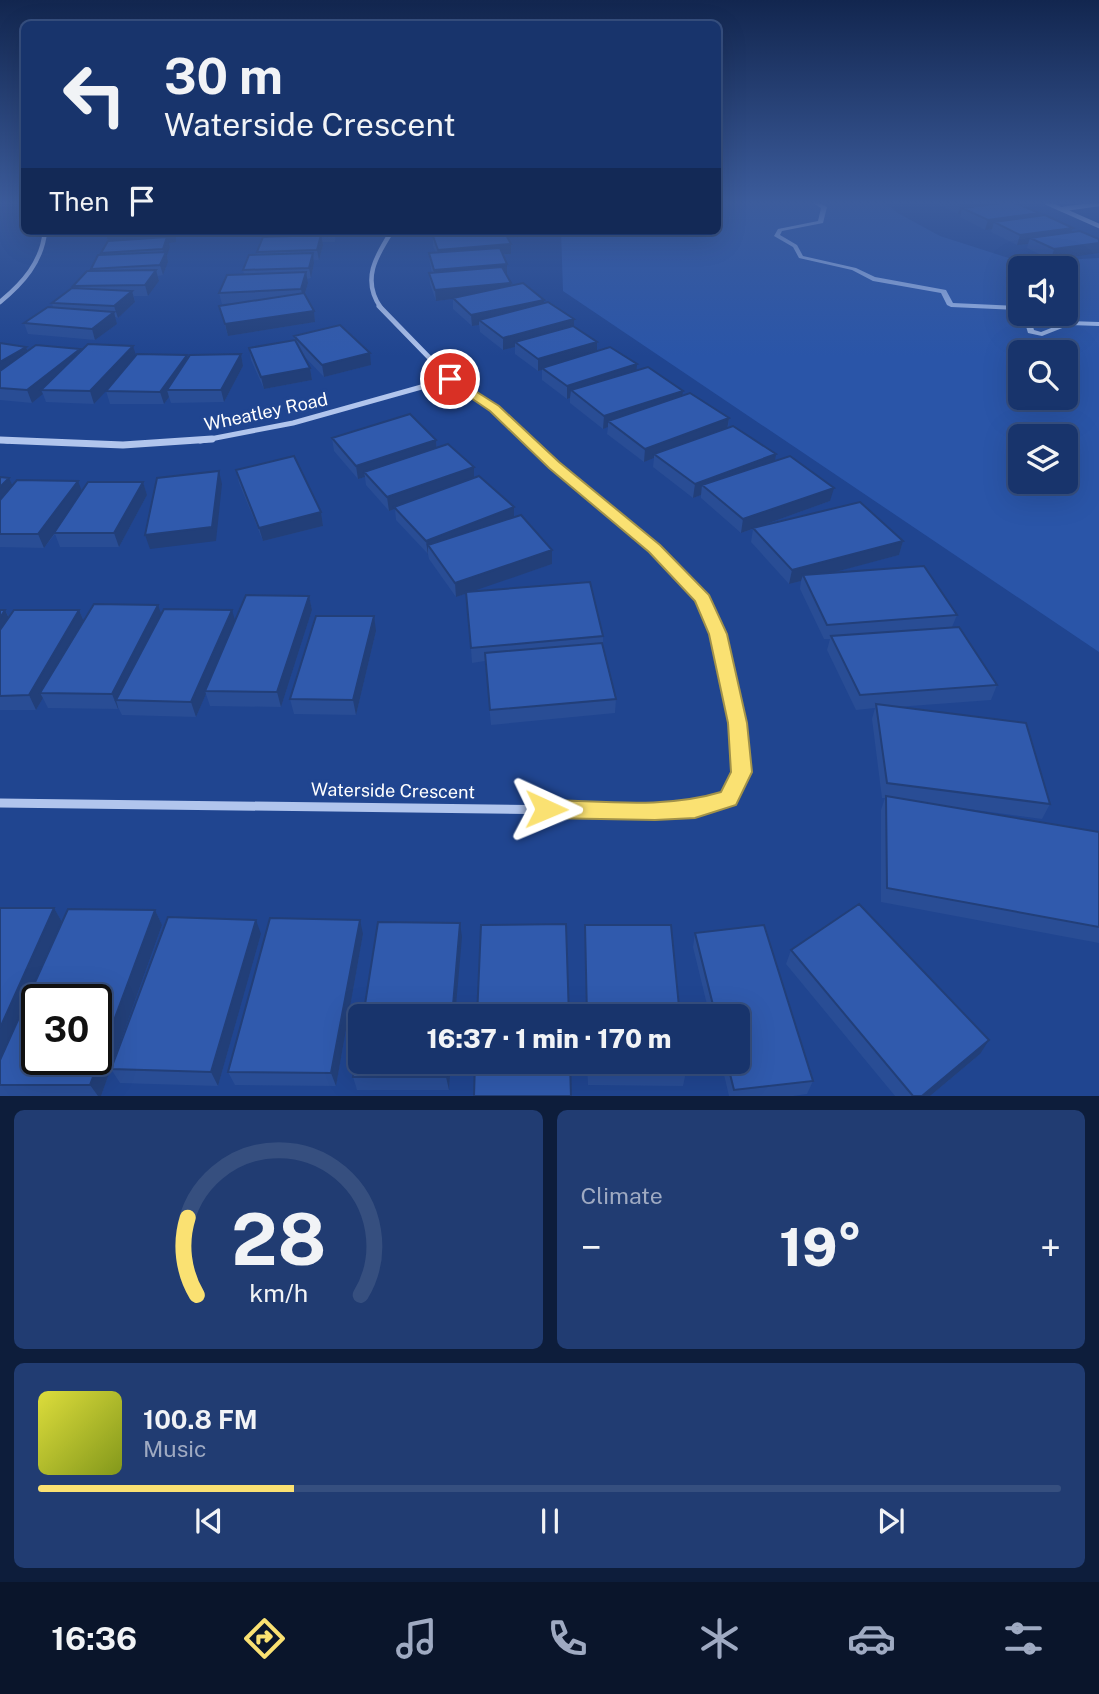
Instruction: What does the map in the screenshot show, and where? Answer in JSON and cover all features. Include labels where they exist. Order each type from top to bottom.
[{"type":"street","points":[[0,302],[26,278],[41,254]]},
{"type":"street","name":"Waterside Crescent","points":[[0,803],[655,811],[695,809],[728,799],[741,772],[737,723],[718,634],[703,599],[654,549],[554,465],[494,408],[450,379],[386,314],[373,297],[370,278],[377,254]]},
{"type":"street","name":"Wheatley Road","points":[[0,440],[62,445],[195,441],[305,421],[450,379]]},
{"type":"shaded area","points":[[562,254],[997,254],[1008,258],[1008,326],[1078,326],[1078,259],[1099,258],[1099,652],[563,291]]},
{"type":"building","points":[[165,254],[160,265],[91,269],[98,255]]},
{"type":"building","points":[[313,254],[309,268],[243,270],[249,255]]},
{"type":"building","points":[[429,254],[503,254],[507,264],[434,270]]},
{"type":"building","points":[[502,267],[511,283],[435,290],[429,273]]},
{"type":"building","points":[[156,270],[145,285],[73,286],[87,271]]},
{"type":"building","points":[[306,272],[301,289],[219,293],[227,275]]},
{"type":"building","points":[[523,283],[544,300],[471,315],[453,298]]},
{"type":"building","points":[[72,288],[132,291],[114,306],[52,303]]},
{"type":"building","points":[[304,293],[314,311],[225,324],[219,306]]},
{"type":"building","points":[[548,302],[574,319],[503,338],[479,320]]},
{"type":"building","points":[[48,307],[114,312],[92,329],[24,323]]},
{"type":"building","points":[[340,325],[370,353],[322,365],[294,336]]},
{"type":"building","points":[[573,326],[597,342],[538,359],[515,342]]},
{"type":"building","points":[[295,340],[310,368],[261,377],[249,348]]},
{"type":"building","points":[[0,343],[26,347],[0,362]]},
{"type":"building","points":[[88,344],[133,346],[90,391],[41,390]]},
{"type":"building","points":[[36,345],[80,349],[27,390],[0,388],[0,371]]},
{"type":"building","points":[[610,347],[637,364],[567,386],[542,368]]},
{"type":"building","points":[[137,354],[187,355],[160,392],[106,391]]},
{"type":"building","points":[[241,354],[221,390],[167,390],[190,355]]},
{"type":"building","points":[[648,367],[683,391],[604,416],[571,390]]},
{"type":"building","points":[[690,393],[729,418],[645,449],[608,421]]},
{"type":"building","points":[[410,414],[436,440],[356,466],[332,438]]},
{"type":"building","points":[[733,426],[776,454],[695,484],[654,454]]},
{"type":"building","points":[[448,444],[474,467],[387,497],[364,472]]},
{"type":"building","points":[[294,456],[321,512],[259,528],[236,470]]},
{"type":"building","points":[[790,456],[834,488],[743,519],[702,485]]},
{"type":"building","points":[[219,471],[212,527],[145,535],[157,478]]},
{"type":"building","points":[[479,476],[514,507],[426,541],[394,507]]},
{"type":"building","points":[[0,477],[9,478],[0,487]]},
{"type":"building","points":[[17,480],[78,481],[38,534],[0,534],[0,500]]},
{"type":"building","points":[[88,482],[143,482],[114,533],[54,533]]},
{"type":"building","points":[[860,502],[903,541],[792,570],[753,528]]},
{"type":"building","points":[[521,515],[552,550],[455,583],[428,545]]},
{"type":"building","points":[[924,566],[957,615],[827,625],[803,575]]},
{"type":"building","points":[[590,582],[603,636],[471,648],[466,592]]},
{"type":"building","points":[[246,595],[309,596],[277,692],[205,691]]},
{"type":"building","points":[[94,604],[158,605],[112,694],[40,693]]},
{"type":"building","points":[[164,609],[232,610],[191,702],[116,700]]},
{"type":"building","points":[[14,610],[79,610],[29,695],[0,696],[0,630]]},
{"type":"building","points":[[316,616],[374,616],[353,700],[290,699]]},
{"type":"building","points":[[959,627],[997,685],[860,695],[831,636]]},
{"type":"building","points":[[602,643],[616,699],[490,710],[485,653]]},
{"type":"building","points":[[876,704],[1026,723],[1050,804],[887,783]]},
{"type":"building","points":[[886,796],[1099,832],[1099,927],[887,888]]},
{"type":"building","points":[[859,904],[989,1040],[922,1096],[913,1096],[791,950]]},
{"type":"building","points":[[0,908],[54,908],[0,1028]]},
{"type":"building","points":[[68,909],[155,910],[112,1026],[112,984],[34,984]]},
{"type":"building","points":[[168,917],[256,920],[211,1072],[112,1069]]},
{"type":"building","points":[[270,918],[360,920],[331,1073],[228,1072]]},
{"type":"building","points":[[378,922],[460,923],[453,1004],[365,1004]]},
{"type":"building","points":[[566,924],[569,1004],[478,1004],[481,925]]},
{"type":"building","points":[[585,925],[671,925],[679,1004],[587,1004]]},
{"type":"building","points":[[764,925],[813,1081],[734,1090],[730,1074],[750,1074],[750,1004],[713,1004],[695,933]]},
{"type":"building","points":[[21,1013],[21,1075],[94,1075],[90,1085],[0,1085],[0,1060]]},
{"type":"building","points":[[353,1074],[446,1074],[446,1077],[353,1077]]},
{"type":"building","points":[[475,1074],[570,1074],[571,1096],[474,1096]]},
{"type":"waterway","points":[[799,254],[801,257],[854,269],[873,279],[944,291],[951,305],[1008,307]]},
{"type":"waterway","points":[[1078,323],[1099,324]]},
{"type":"waterway","points":[[1029,326],[1031,331],[1042,334],[1062,326]]},
{"type":"route","points":[[450,379],[494,408],[554,465],[654,549],[703,599],[718,634],[728,672],[737,723],[741,772],[728,799],[695,809],[546,809]]}]
